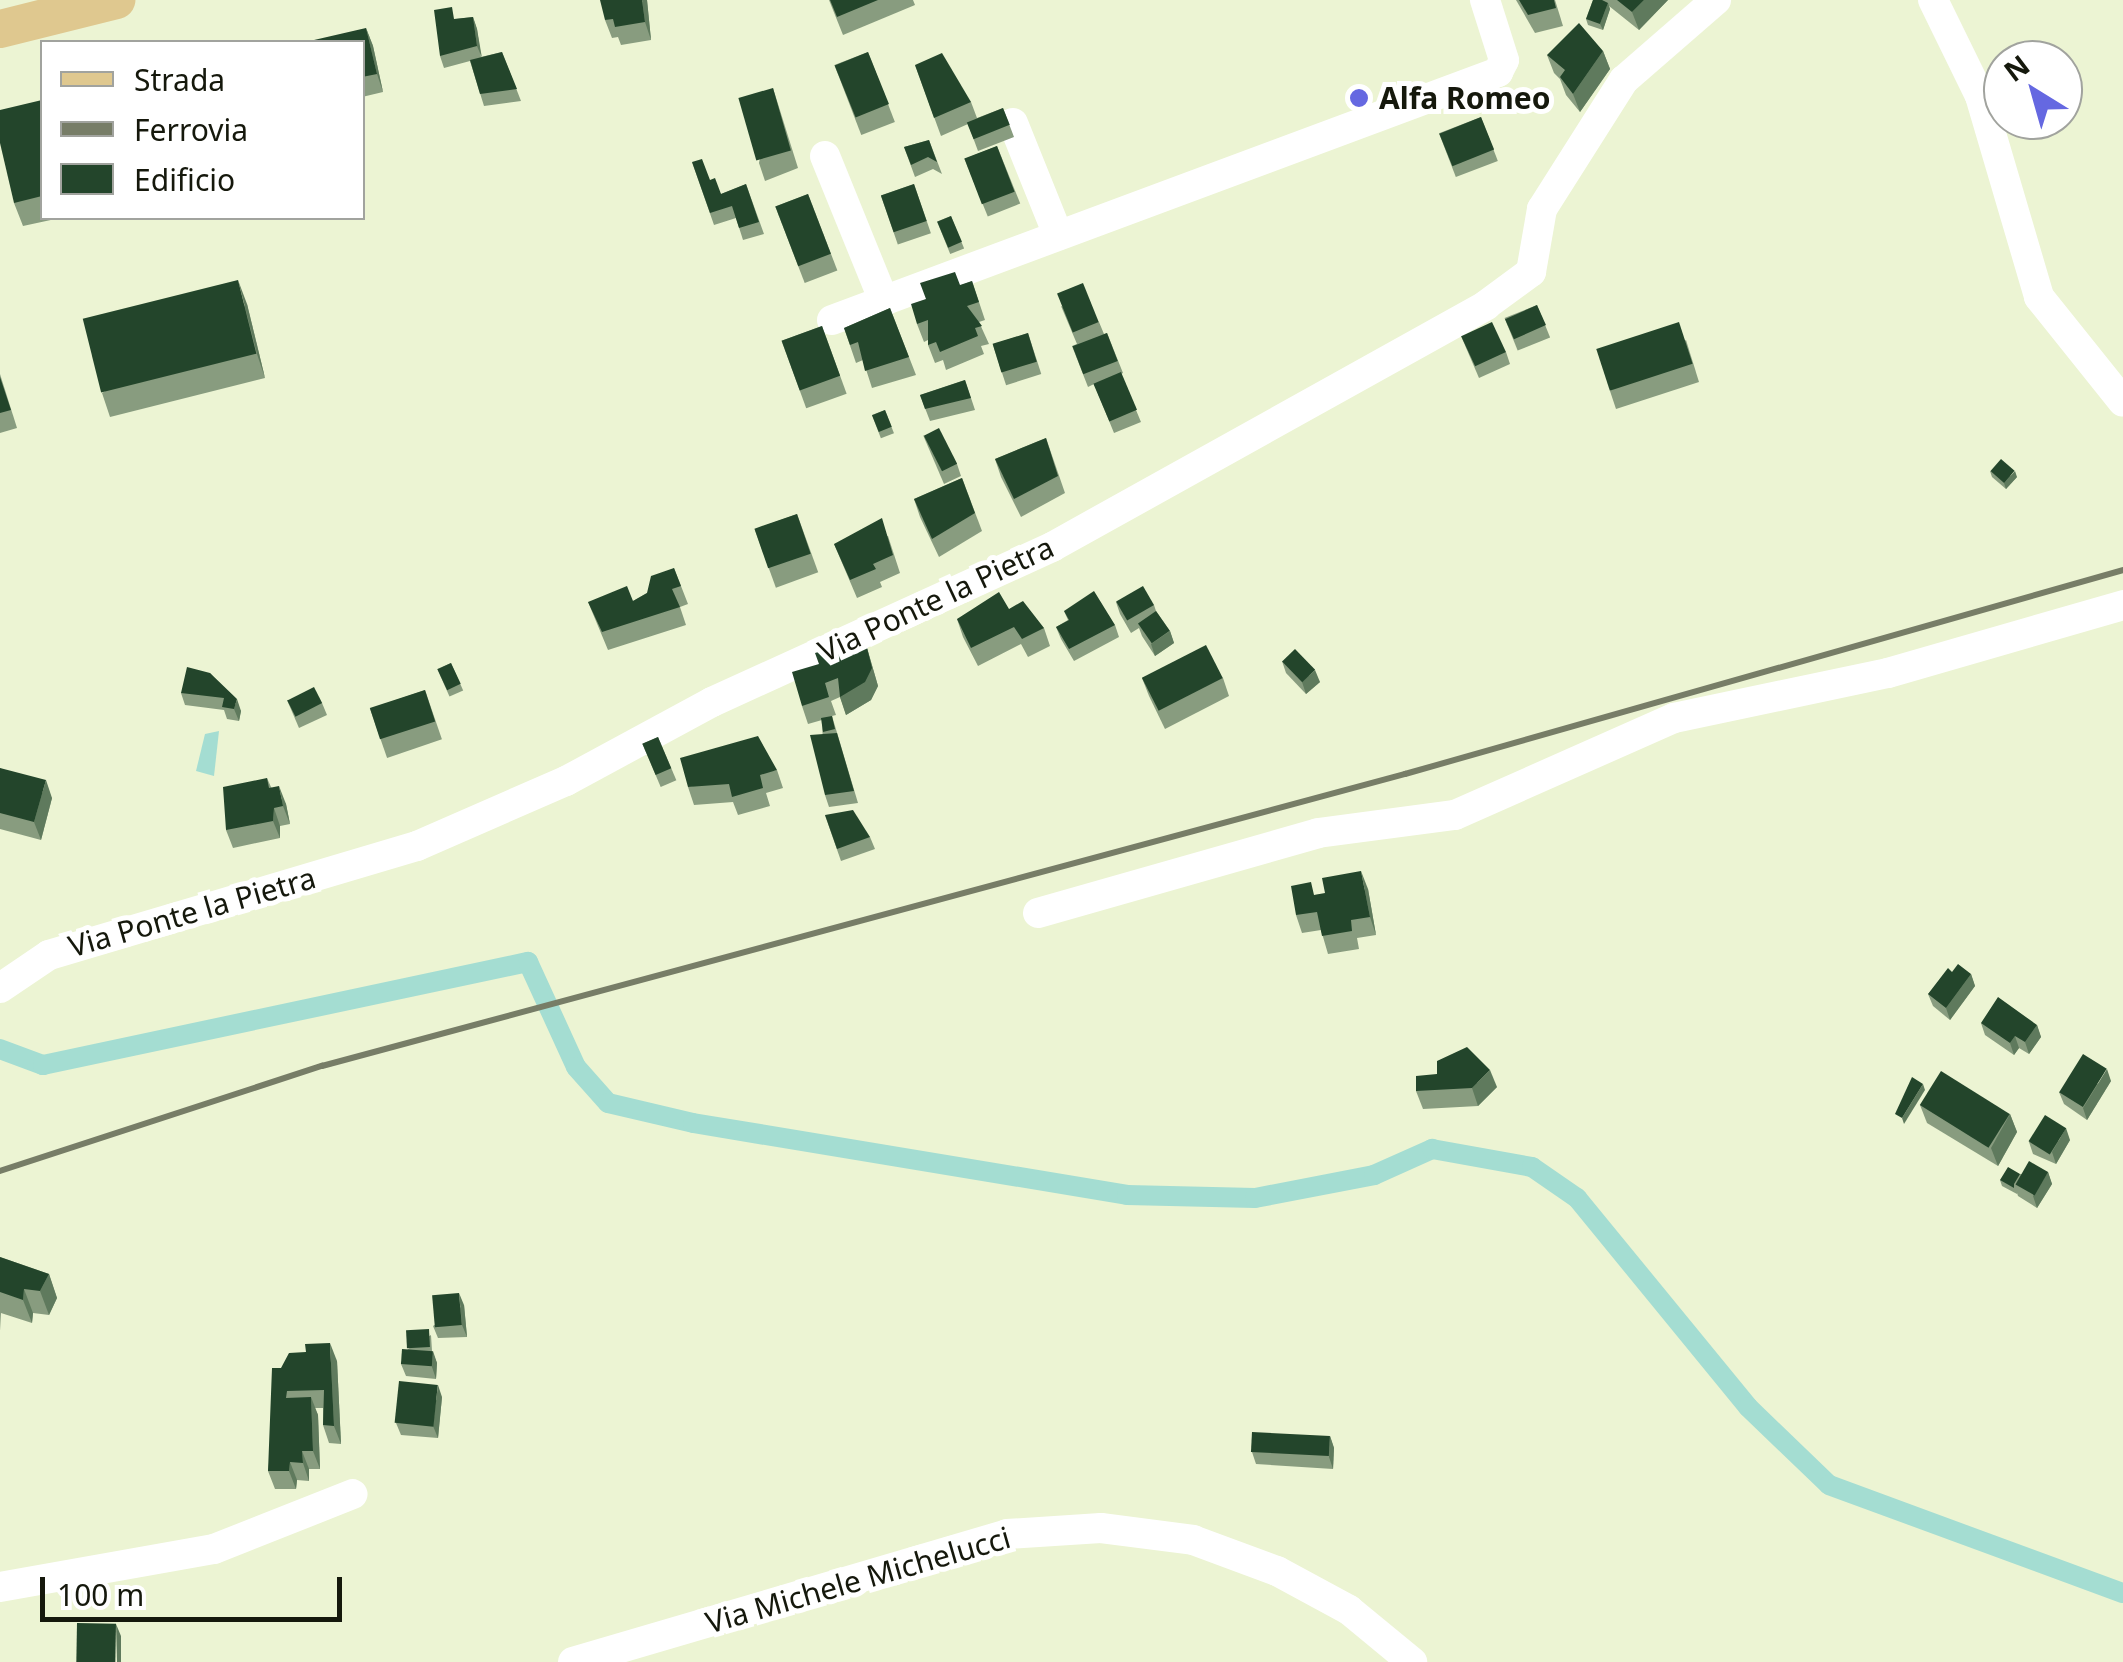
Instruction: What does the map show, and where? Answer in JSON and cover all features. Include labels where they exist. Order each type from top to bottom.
[{"type":"main road","points":[[0,29],[116,0]]},
{"type":"street","points":[[832,320],[1498,72],[1504,60],[1484,0]]},
{"type":"street","name":"Via Ponte la Pietra","points":[[0,988],[49,954],[418,846],[566,782],[712,702],[1052,547],[1486,305],[1530,272],[1542,208],[1624,80],[1716,0]]},
{"type":"street","points":[[1933,0],[1980,96],[2039,297],[2123,402]]},
{"type":"street","points":[[1013,123],[1058,236]]},
{"type":"street","points":[[825,156],[884,301]]},
{"type":"street","points":[[1038,913],[1318,834],[1455,815],[1674,718],[1888,673],[2123,605]]},
{"type":"street","points":[[0,1586],[214,1549],[353,1494]]},
{"type":"street","name":"Via Michele Michelucci","points":[[573,1662],[1007,1534],[1101,1528],[1192,1540],[1277,1571],[1348,1610],[1412,1662]]},
{"type":"water","points":[[219,731],[214,776],[196,771],[205,734]]},
{"type":"building","points":[[600,0],[642,0],[645,22],[615,27],[613,19],[605,20]]},
{"type":"building","points":[[830,0],[878,0],[837,17]]},
{"type":"building","points":[[1519,0],[1554,0],[1556,8],[1528,15]]},
{"type":"building","points":[[1593,0],[1608,3],[1600,24],[1586,19]]},
{"type":"building","points":[[1617,0],[1644,0],[1632,12]]},
{"type":"building","points":[[452,7],[454,19],[473,17],[477,46],[440,56],[434,10]]},
{"type":"building","points":[[1579,23],[1603,51],[1573,94],[1560,77],[1565,70],[1547,55]]},
{"type":"building","points":[[366,28],[377,74],[365,76],[365,40],[314,40]]},
{"type":"building","points":[[502,52],[517,89],[480,94],[470,60]]},
{"type":"building","points":[[868,52],[889,104],[856,117],[835,65]]},
{"type":"building","points":[[942,53],[971,102],[934,118],[915,65]]},
{"type":"building","points":[[773,88],[791,150],[756,160],[738,98]]},
{"type":"building","points":[[40,100],[40,196],[14,203],[0,143],[0,110]]},
{"type":"building","points":[[1003,108],[1010,125],[974,139],[967,123]]},
{"type":"building","points":[[1481,117],[1494,149],[1452,166],[1439,134]]},
{"type":"building","points":[[929,140],[937,162],[928,157],[911,165],[904,147]]},
{"type":"building","points":[[997,146],[1015,192],[982,204],[964,159]]},
{"type":"building","points":[[702,159],[721,194],[746,184],[759,222],[739,228],[732,206],[710,213],[692,162]]},
{"type":"building","points":[[914,184],[927,221],[894,232],[881,195]]},
{"type":"building","points":[[808,194],[831,254],[798,266],[775,207]]},
{"type":"building","points":[[951,216],[962,242],[948,248],[937,222]]},
{"type":"building","points":[[955,272],[960,285],[972,281],[979,302],[967,306],[982,326],[975,328],[978,336],[940,352],[936,342],[928,345],[928,320],[917,324],[911,304],[926,299],[920,283]]},
{"type":"building","points":[[238,280],[256,354],[101,392],[83,319]]},
{"type":"building","points":[[1083,283],[1099,322],[1073,332],[1057,293]]},
{"type":"building","points":[[1537,305],[1546,325],[1514,339],[1505,319]]},
{"type":"building","points":[[890,308],[909,357],[865,371],[858,342],[850,345],[844,328]]},
{"type":"building","points":[[1492,322],[1506,352],[1475,366],[1461,336]]},
{"type":"building","points":[[1679,322],[1693,364],[1610,391],[1596,349]]},
{"type":"building","points":[[822,326],[840,376],[800,391],[782,341]]},
{"type":"building","points":[[1028,333],[1037,362],[1001,373],[993,344]]},
{"type":"building","points":[[1107,333],[1118,361],[1083,374],[1072,346]]},
{"type":"building","points":[[1121,372],[1137,410],[1109,421],[1093,384]]},
{"type":"building","points":[[0,377],[11,410],[0,413]]},
{"type":"building","points":[[965,380],[971,398],[925,409],[920,395]]},
{"type":"building","points":[[885,410],[892,427],[879,432],[872,415]]},
{"type":"building","points":[[939,428],[957,464],[942,471],[924,436]]},
{"type":"building","points":[[1046,438],[1058,476],[1014,499],[995,459]]},
{"type":"building","points":[[2001,459],[2015,471],[2004,483],[1991,471]]},
{"type":"building","points":[[962,478],[975,513],[932,539],[914,499]]},
{"type":"building","points":[[797,514],[811,554],[768,568],[754,529]]},
{"type":"building","points":[[882,518],[893,555],[873,564],[876,569],[850,580],[834,544]]},
{"type":"building","points":[[674,568],[681,586],[672,589],[680,607],[602,632],[588,602],[627,586],[633,601],[647,593],[651,576]]},
{"type":"building","points":[[1143,586],[1154,605],[1127,621],[1116,602]]},
{"type":"building","points":[[1094,591],[1115,625],[1069,649],[1056,627],[1069,620],[1064,611]]},
{"type":"building","points":[[999,592],[1009,609],[1023,601],[1044,628],[1022,639],[1014,627],[971,648],[957,619]]},
{"type":"building","points":[[1156,611],[1170,631],[1152,643],[1138,624]]},
{"type":"building","points":[[846,644],[849,653],[867,648],[872,668],[865,682],[840,697],[838,678],[825,683],[829,697],[802,706],[792,672],[819,664],[815,653]]},
{"type":"building","points":[[1206,645],[1223,678],[1159,711],[1142,678]]},
{"type":"building","points":[[1295,649],[1315,670],[1302,682],[1282,662]]},
{"type":"building","points":[[451,663],[461,684],[447,690],[437,669]]},
{"type":"building","points":[[187,667],[210,673],[237,699],[234,709],[222,707],[224,698],[181,693]]},
{"type":"building","points":[[314,687],[322,703],[295,717],[287,701]]},
{"type":"building","points":[[425,690],[435,721],[380,739],[370,708]]},
{"type":"building","points":[[832,716],[835,729],[823,732],[821,718]]},
{"type":"building","points":[[837,733],[854,791],[825,795],[810,735]]},
{"type":"building","points":[[758,736],[777,770],[760,775],[763,788],[732,797],[729,784],[688,787],[680,758]]},
{"type":"building","points":[[658,737],[671,768],[656,775],[642,744]]},
{"type":"building","points":[[0,768],[46,780],[34,822],[0,813]]},
{"type":"building","points":[[267,778],[269,788],[279,786],[283,806],[274,808],[273,821],[226,830],[223,787]]},
{"type":"building","points":[[853,810],[870,837],[837,849],[825,815]]},
{"type":"building","points":[[1361,871],[1370,917],[1351,920],[1352,931],[1322,936],[1317,912],[1296,915],[1291,886],[1311,882],[1314,895],[1325,893],[1322,878]]},
{"type":"building","points":[[1958,964],[1971,974],[1946,1008],[1928,994],[1948,968],[1952,972]]},
{"type":"building","points":[[1998,997],[2037,1025],[2025,1042],[2015,1036],[2010,1043],[1981,1023]]},
{"type":"building","points":[[1467,1047],[1490,1070],[1472,1088],[1416,1091],[1416,1076],[1437,1074],[1437,1061]]},
{"type":"building","points":[[2083,1054],[2107,1069],[2083,1107],[2059,1092]]},
{"type":"building","points":[[1941,1071],[2010,1114],[1988,1148],[1920,1105]]},
{"type":"building","points":[[1912,1077],[1923,1084],[1902,1118],[1895,1114]]},
{"type":"building","points":[[2045,1115],[2066,1128],[2050,1155],[2029,1141]]},
{"type":"building","points":[[2029,1161],[2048,1172],[2035,1195],[2016,1184]]},
{"type":"building","points":[[2008,1167],[2020,1174],[2014,1188],[2000,1180]]},
{"type":"building","points":[[0,1257],[49,1274],[40,1291],[24,1289],[23,1300],[0,1292]]},
{"type":"building","points":[[459,1293],[462,1325],[435,1327],[432,1295]]},
{"type":"building","points":[[429,1329],[430,1347],[407,1348],[406,1330]]},
{"type":"building","points":[[330,1343],[334,1426],[323,1425],[324,1390],[287,1391],[286,1398],[311,1397],[313,1451],[302,1451],[303,1463],[290,1462],[289,1471],[268,1471],[272,1368],[281,1368],[289,1353],[306,1352],[305,1344]]},
{"type":"building","points":[[402,1349],[433,1351],[432,1366],[401,1364]]},
{"type":"building","points":[[399,1381],[438,1385],[433,1427],[395,1423]]},
{"type":"building","points":[[1252,1432],[1330,1436],[1329,1456],[1251,1452]]},
{"type":"building","points":[[77,1623],[116,1624],[115,1662],[76,1662]]},
{"type":"waterway","points":[[0,1049],[43,1065],[528,962],[576,1067],[608,1103],[693,1123],[1127,1195],[1255,1198],[1374,1175],[1432,1149],[1532,1167],[1577,1198],[1748,1407],[1829,1485],[2123,1593]]},
{"type":"railway","points":[[0,1171],[322,1066],[1405,774],[2123,570]]},
{"type":"place","name":"Alfa Romeo","points":[[1359,98]]}]
